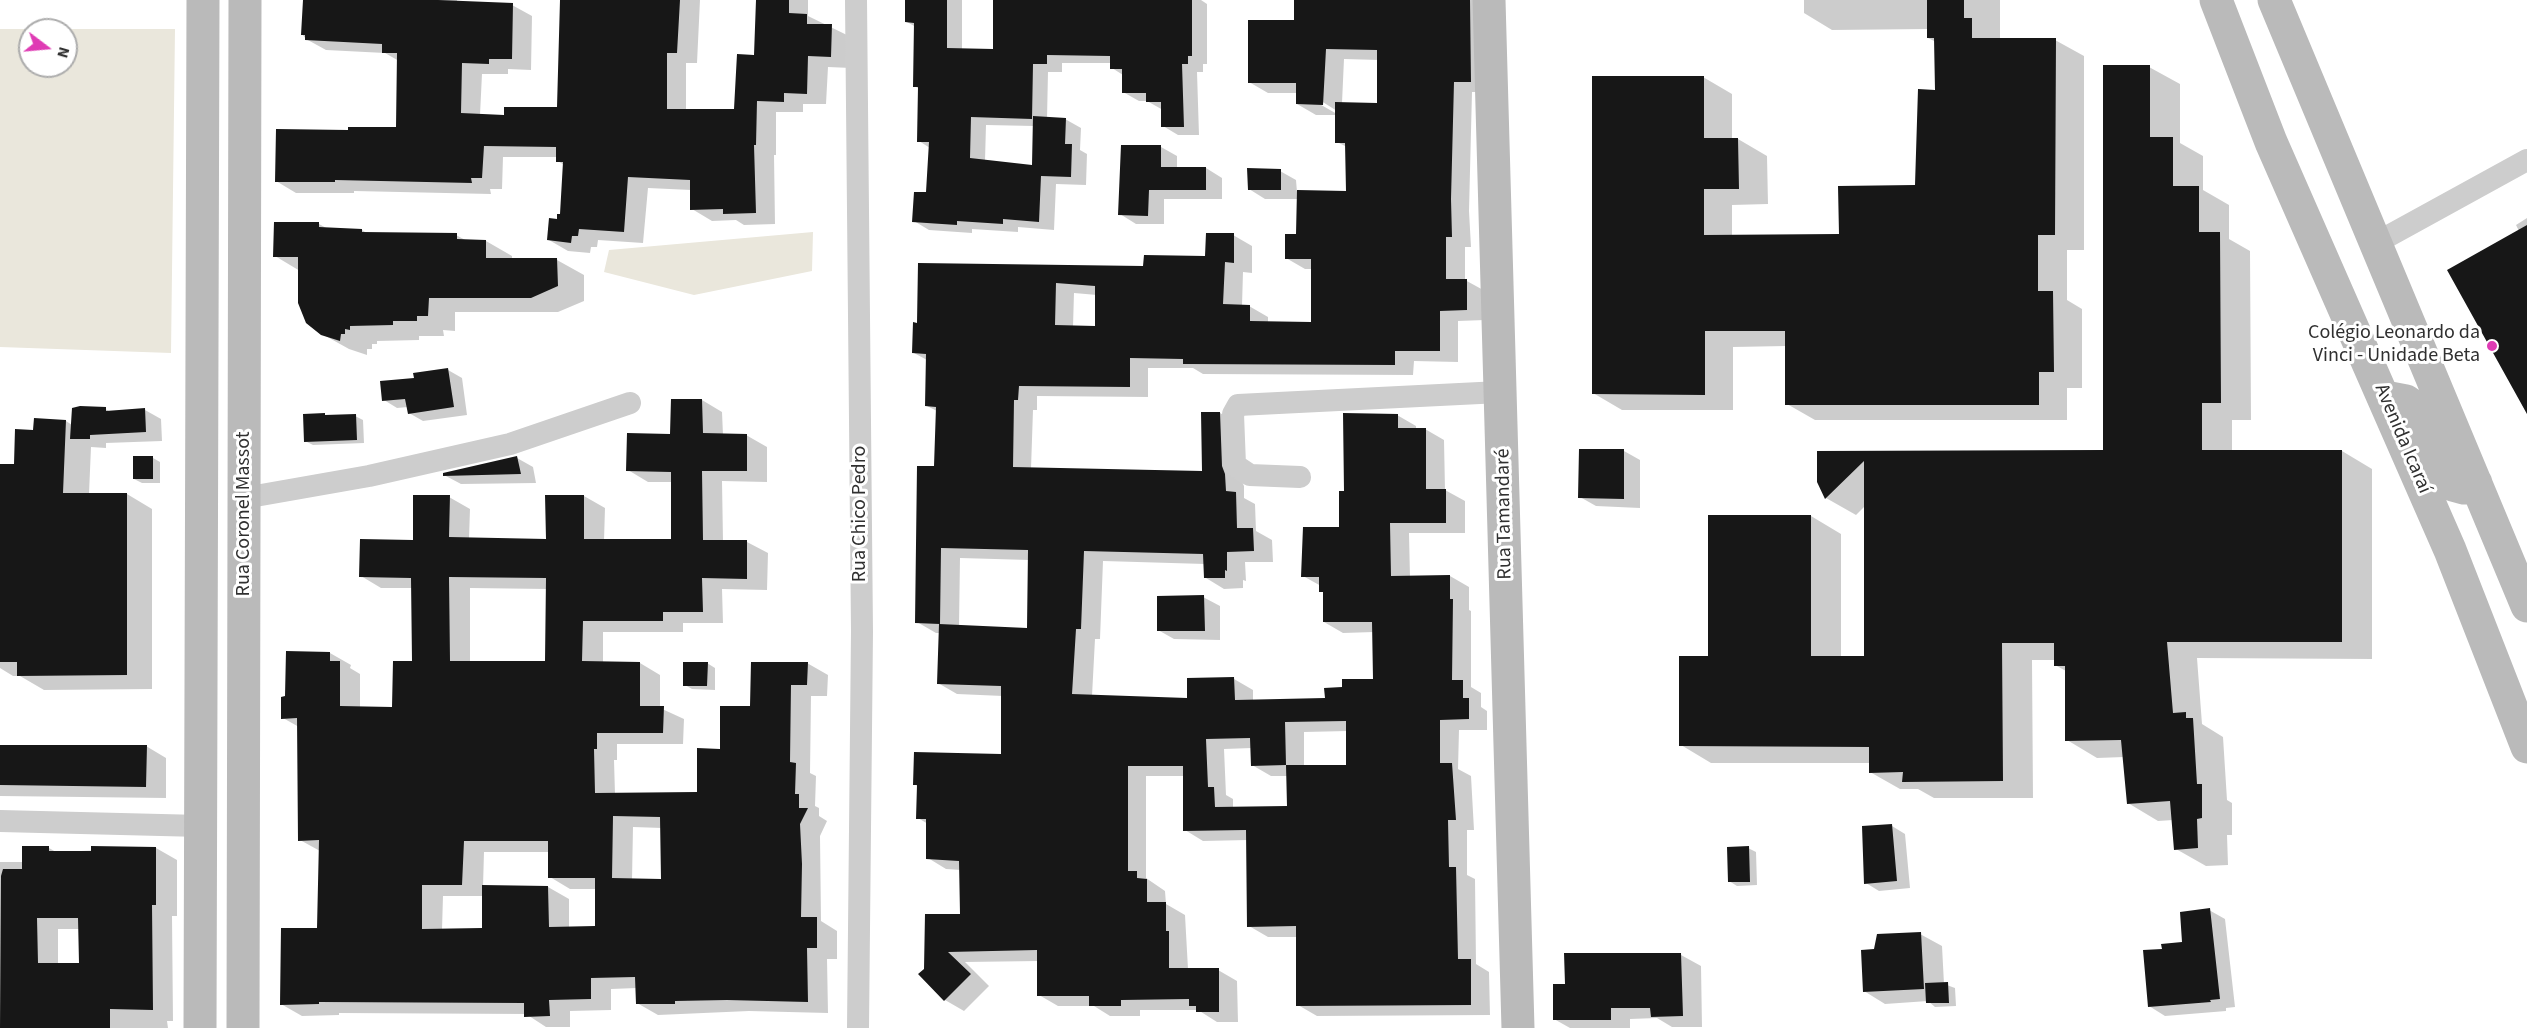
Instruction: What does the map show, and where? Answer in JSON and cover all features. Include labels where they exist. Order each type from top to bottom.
[{"type":"street","points":[[200,1028],[203,0]]},
{"type":"street","name":"Rua Coronel Massot","points":[[243,1028],[245,0]]},
{"type":"street","name":"Rua Chico Pedro","points":[[856,0],[862,631],[858,1028]]},
{"type":"street","name":"Rua Tamandaré","points":[[1489,0],[1518,1028]]},
{"type":"street","name":"Avenida Icaraí","points":[[2216,0],[2271,142],[2385,397],[2450,550],[2527,747]]},
{"type":"street","points":[[2274,0],[2527,606]]},
{"type":"street","points":[[2374,244],[2527,160]]},
{"type":"street","points":[[1300,477],[1250,475],[1235,465],[1233,414],[1238,405],[1249,402],[1500,392]]},
{"type":"street","points":[[2385,397],[2406,401],[2419,410],[2431,430],[2447,480],[2453,485],[2464,488],[2476,483]]},
{"type":"street","points":[[244,498],[369,476],[510,444],[630,404]]},
{"type":"street","points":[[2450,550],[2495,527]]},
{"type":"street","points":[[0,821],[201,826]]},
{"type":"shaded area","points":[[0,29],[18,29],[18,78],[78,78],[78,29],[175,29],[171,353],[0,347]]},
{"type":"shaded area","points":[[813,232],[812,271],[694,295],[604,272],[609,250]]},
{"type":"building","points":[[303,0],[438,0],[513,3],[512,59],[489,59],[489,64],[462,63],[461,113],[504,115],[504,107],[557,107],[560,0],[680,0],[677,53],[667,53],[667,109],[734,109],[737,54],[754,55],[756,0],[789,0],[789,13],[807,14],[807,24],[832,24],[831,57],[808,56],[807,94],[784,93],[784,102],[757,101],[756,145],[754,145],[756,213],[723,214],[723,209],[690,210],[690,180],[628,177],[624,232],[579,229],[578,236],[572,236],[571,243],[547,240],[549,218],[557,219],[557,214],[560,214],[563,162],[556,162],[556,147],[484,146],[482,178],[471,178],[472,183],[335,180],[335,182],[275,182],[276,129],[348,130],[348,127],[396,127],[397,53],[382,53],[382,44],[305,40],[305,35],[301,35]]},
{"type":"building","points":[[905,0],[947,0],[947,48],[993,49],[993,0],[1192,0],[1192,56],[1188,56],[1188,64],[1182,64],[1184,127],[1161,127],[1161,102],[1146,102],[1146,93],[1122,93],[1122,69],[1110,69],[1110,56],[1047,55],[1047,64],[1033,64],[1032,119],[971,117],[970,158],[1032,165],[1033,116],[1066,118],[1065,144],[1072,144],[1071,177],[1041,176],[1039,222],[1003,219],[1003,224],[957,221],[957,225],[912,222],[914,192],[926,192],[929,142],[917,142],[918,87],[913,87],[914,23],[905,22]]},
{"type":"building","points":[[1294,0],[1470,0],[1471,82],[1454,82],[1452,237],[1446,237],[1446,279],[1467,279],[1467,310],[1440,311],[1440,351],[1395,351],[1395,365],[1183,364],[1183,359],[1130,358],[1130,387],[1019,386],[1018,400],[1014,400],[1013,467],[1202,471],[1201,412],[1220,412],[1222,466],[1226,491],[1236,492],[1237,528],[1253,528],[1254,551],[1227,552],[1225,578],[1204,578],[1203,554],[1084,551],[1081,629],[1076,629],[1072,694],[1187,698],[1187,678],[1234,677],[1235,700],[1325,698],[1324,688],[1342,687],[1342,679],[1373,679],[1372,622],[1323,622],[1323,592],[1319,592],[1319,577],[1301,577],[1303,527],[1339,527],[1339,491],[1344,491],[1343,413],[1398,414],[1398,428],[1426,428],[1426,489],[1446,489],[1446,523],[1390,523],[1391,576],[1450,575],[1450,599],[1453,599],[1452,680],[1463,680],[1463,698],[1469,698],[1469,719],[1440,720],[1440,763],[1452,763],[1456,820],[1448,820],[1449,867],[1456,867],[1458,959],[1471,959],[1471,1005],[1296,1006],[1296,926],[1247,927],[1246,830],[1183,831],[1183,766],[1128,766],[1128,871],[1137,871],[1137,878],[1147,879],[1147,902],[1166,902],[1169,968],[1219,968],[1219,1012],[1196,1012],[1196,1006],[1189,1006],[1189,999],[1121,1000],[1121,1006],[1089,1006],[1089,996],[1037,996],[1037,950],[948,952],[971,974],[944,1001],[918,974],[924,969],[925,914],[960,914],[959,861],[926,859],[926,819],[916,819],[917,785],[913,785],[914,752],[1001,754],[1001,686],[937,684],[939,624],[1027,628],[1028,550],[941,548],[940,624],[915,623],[917,466],[934,466],[936,407],[925,406],[926,354],[912,353],[913,322],[917,323],[918,263],[1143,266],[1144,255],[1205,256],[1206,233],[1234,233],[1234,263],[1225,262],[1223,304],[1250,305],[1250,321],[1311,322],[1311,259],[1285,259],[1285,234],[1296,234],[1297,190],[1346,191],[1345,143],[1335,143],[1335,102],[1377,103],[1377,50],[1326,49],[1323,105],[1296,104],[1296,83],[1248,83],[1248,20],[1294,20]],"holes":[[[1056,283],[1095,286],[1095,326],[1055,325]],[[1346,721],[1346,765],[1286,765],[1285,722]],[[1250,738],[1251,766],[1286,765],[1287,806],[1215,807],[1214,787],[1208,787],[1206,739]]]},
{"type":"building","points":[[1927,0],[1964,0],[1964,18],[1972,18],[1972,38],[2056,38],[2055,235],[2038,235],[2038,291],[2053,291],[2054,372],[2039,372],[2039,405],[1785,405],[1785,331],[1705,331],[1705,395],[1592,394],[1592,76],[1704,76],[1704,138],[1738,138],[1739,189],[1704,189],[1704,235],[1839,234],[1838,186],[1915,185],[1918,89],[1935,90],[1934,38],[1927,38]]},
{"type":"building","points":[[2103,65],[2150,65],[2150,137],[2173,137],[2173,186],[2199,186],[2199,232],[2220,232],[2221,403],[2202,403],[2202,450],[2342,450],[2342,642],[2167,642],[2173,713],[2186,712],[2186,718],[2193,718],[2197,784],[2202,784],[2202,818],[2197,819],[2198,848],[2174,850],[2170,801],[2127,804],[2121,740],[2065,741],[2065,666],[2054,666],[2054,643],[2002,643],[2003,781],[1902,782],[1903,772],[1869,773],[1869,747],[1679,746],[1679,656],[1708,656],[1708,515],[1811,515],[1811,656],[1864,656],[1864,461],[1825,499],[1817,482],[1817,451],[2103,450]]},
{"type":"building","points":[[1121,145],[1161,145],[1161,167],[1206,167],[1206,190],[1149,190],[1148,216],[1118,215]]},
{"type":"building","points":[[1247,168],[1281,169],[1281,190],[1248,190]]},
{"type":"building","points":[[274,222],[319,222],[319,227],[362,229],[362,232],[457,233],[457,239],[486,240],[486,258],[557,258],[558,286],[531,298],[429,298],[428,316],[417,316],[417,321],[393,321],[393,325],[350,326],[350,330],[345,329],[345,334],[341,334],[340,341],[321,335],[306,323],[298,303],[298,257],[273,257]]},
{"type":"building","points":[[2527,225],[2527,414],[2447,270]]},
{"type":"building","points":[[448,368],[454,407],[408,414],[405,399],[382,401],[380,381],[414,378],[413,373]]},
{"type":"building","points":[[671,399],[702,399],[703,433],[747,434],[747,471],[702,471],[703,540],[747,540],[747,579],[702,578],[703,612],[663,612],[663,621],[583,621],[582,661],[640,662],[640,706],[664,706],[663,733],[597,733],[597,749],[594,749],[595,793],[697,792],[697,748],[720,749],[720,706],[750,706],[751,662],[808,662],[807,685],[791,685],[790,762],[796,763],[795,794],[799,794],[799,808],[808,808],[800,824],[801,917],[817,917],[817,948],[807,948],[808,1002],[727,1000],[636,1004],[635,977],[591,978],[591,999],[549,1000],[550,1016],[524,1017],[524,1003],[319,1002],[319,1004],[280,1005],[281,928],[317,928],[319,840],[298,841],[297,718],[281,719],[281,697],[285,696],[286,651],[330,652],[330,661],[340,661],[340,706],[392,707],[393,661],[412,661],[411,578],[359,577],[360,539],[413,540],[413,495],[450,495],[449,537],[546,539],[545,495],[584,495],[584,539],[671,539],[671,472],[626,471],[627,433],[670,434]],"holes":[[[449,577],[546,578],[545,661],[450,661]],[[613,816],[660,817],[661,879],[612,878]],[[464,841],[548,841],[548,878],[595,878],[595,926],[549,927],[548,886],[482,885],[482,928],[422,929],[422,885],[462,885]]]},
{"type":"building","points":[[106,407],[106,411],[145,408],[146,432],[90,435],[90,439],[70,439],[72,408]]},
{"type":"building","points":[[325,413],[325,415],[356,414],[357,440],[304,442],[303,414]]},
{"type":"building","points":[[34,418],[66,420],[63,493],[127,493],[127,675],[17,676],[17,662],[0,662],[0,464],[14,464],[15,429],[33,430]]},
{"type":"building","points":[[1579,449],[1624,449],[1624,499],[1578,498]]},
{"type":"building","points":[[133,456],[153,456],[153,479],[133,479]]},
{"type":"building","points":[[517,456],[521,474],[443,476],[443,473]]},
{"type":"building","points":[[1204,595],[1205,631],[1157,631],[1157,596]]},
{"type":"building","points":[[683,662],[708,662],[707,686],[683,686]]},
{"type":"building","points":[[0,745],[147,745],[146,787],[0,785]]},
{"type":"building","points":[[1892,824],[1897,881],[1864,884],[1862,826]]},
{"type":"building","points":[[22,846],[49,846],[49,851],[91,851],[91,846],[156,847],[156,905],[152,905],[153,1010],[110,1009],[110,1028],[0,1028],[1,876],[3,869],[22,869]],"holes":[[[37,918],[78,918],[79,963],[38,963]]]},
{"type":"building","points":[[1749,846],[1750,882],[1728,882],[1727,847]]},
{"type":"building","points":[[2210,908],[2220,999],[2210,1000],[2211,1002],[2148,1007],[2143,950],[2162,949],[2161,944],[2182,942],[2180,912]]},
{"type":"building","points":[[1921,932],[1924,989],[1863,992],[1861,950],[1874,949],[1877,934]]},
{"type":"building","points":[[1564,953],[1681,953],[1683,1016],[1651,1017],[1650,1008],[1611,1008],[1611,1020],[1553,1020],[1553,984],[1565,984]]},
{"type":"building","points":[[1948,982],[1949,1003],[1926,1003],[1925,983]]},
{"type":"place","name":"Colégio Leonardo da Vinci - Unidade Beta","points":[[2492,346]]}]
